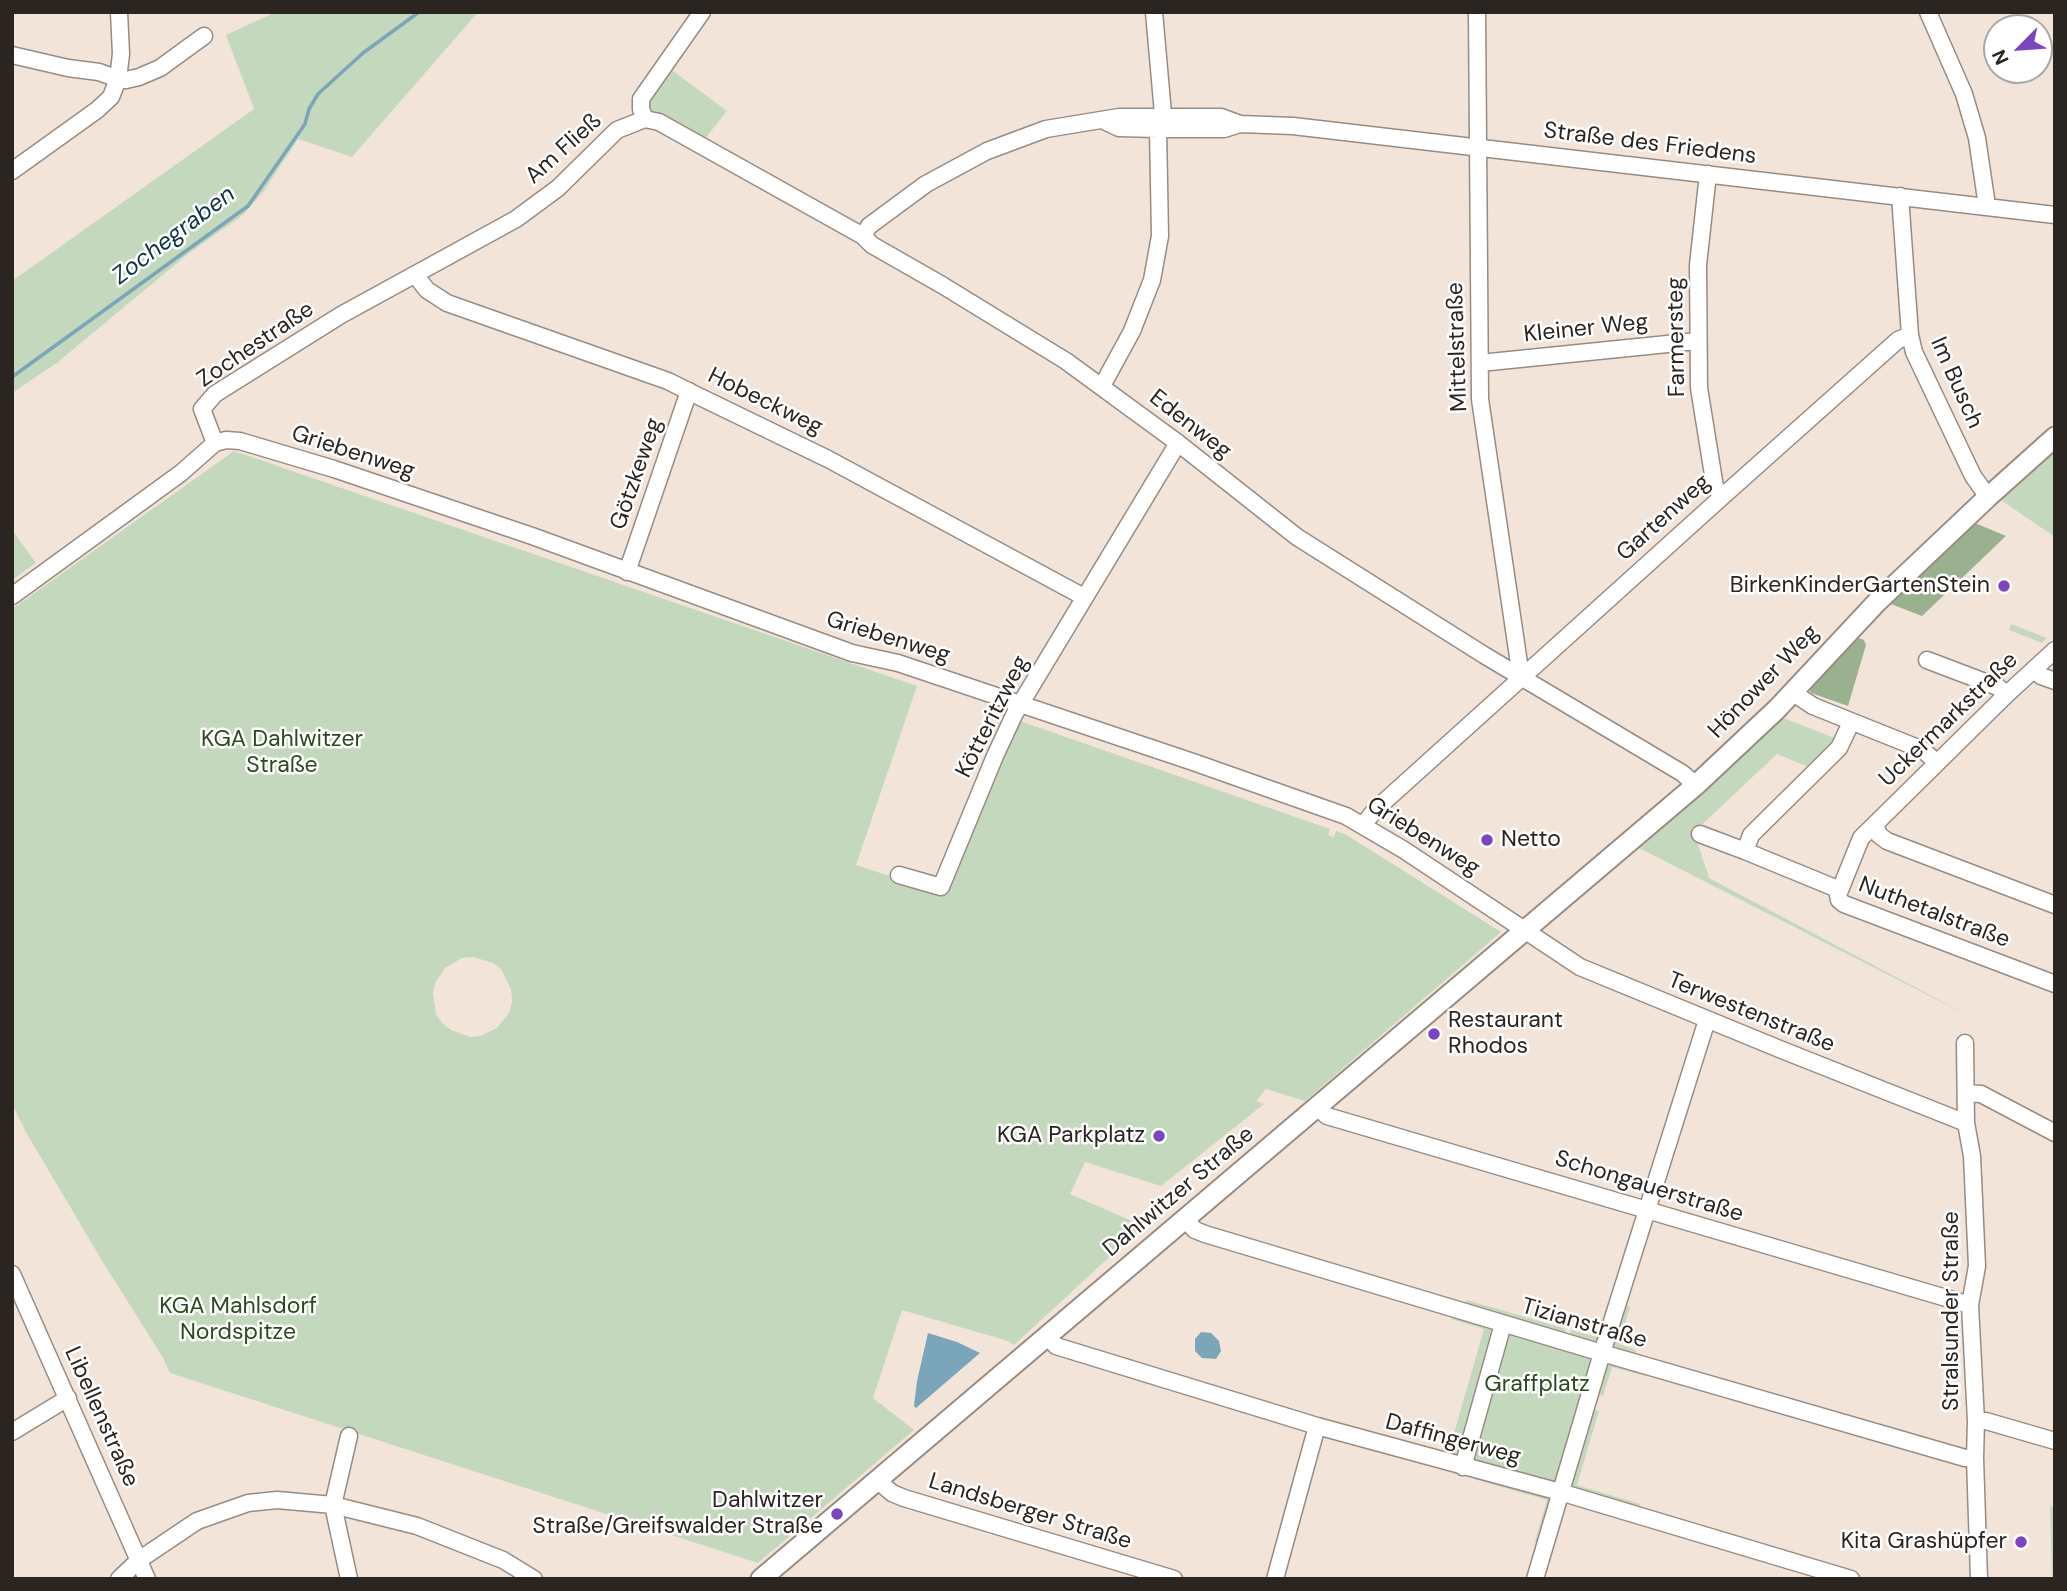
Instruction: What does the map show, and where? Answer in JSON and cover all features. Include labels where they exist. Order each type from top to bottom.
[{"type":"main road","name":"Hönower Weg","points":[[1628,843],[1696,785],[1788,696],[1857,622],[1987,497],[2055,437]]},
{"type":"main road","name":"Dahlwitzer Straße","points":[[761,1579],[1628,843]]},
{"type":"street","points":[[12,171],[111,97],[118,79],[121,54],[119,12]]},
{"type":"street","points":[[645,118],[641,99],[702,12]]},
{"type":"street","points":[[1102,386],[1132,331],[1152,280],[1160,236],[1162,125],[1154,12]]},
{"type":"street","name":"Mittelstraße","points":[[1477,12],[1480,363],[1484,436],[1512,603],[1521,677]]},
{"type":"street","points":[[1927,12],[1955,71],[1967,105],[1977,138],[1987,206]]},
{"type":"street","points":[[12,55],[126,80],[160,68],[204,36]]},
{"type":"street","name":"Straße des Friedens","points":[[863,236],[869,226],[926,184],[987,151],[1046,129],[1119,117],[1162,125],[1221,117],[1240,124],[1293,126],[1478,146],[2055,215]]},
{"type":"street","name":"Am Fließ","points":[[516,219],[558,188],[617,130],[645,118]]},
{"type":"street","name":"Edenweg","points":[[645,118],[659,122],[863,236],[872,245],[998,318],[1102,386],[1297,537],[1521,677],[1685,775],[1696,785]]},
{"type":"street","name":"Farmersteg","points":[[1708,174],[1698,265],[1699,388],[1715,487],[1723,496]]},
{"type":"street","name":"Im Busch","points":[[1900,196],[1910,335],[1914,352],[1973,476],[1987,497]]},
{"type":"street","name":"Zochestraße","points":[[215,443],[202,409],[215,394],[341,315],[516,219]]},
{"type":"street","name":"Hobeckweg","points":[[416,276],[427,290],[447,303],[668,381],[689,391],[828,458],[1084,597]]},
{"type":"street","name":"Gartenweg","points":[[1363,824],[1521,677],[1723,496],[1898,340],[1910,335]]},
{"type":"street","name":"Kleiner Weg","points":[[1480,363],[1697,341]]},
{"type":"street","name":"Götzkeweg","points":[[627,572],[689,391]]},
{"type":"street","name":"Griebenweg","points":[[215,443],[226,440],[240,441],[334,469],[533,536],[852,653],[898,663],[1346,816],[1363,824],[1526,930]]},
{"type":"street","points":[[12,596],[170,481],[215,443]]},
{"type":"street","name":"Kötteritzweg","points":[[899,874],[941,887],[995,755],[1021,705],[1178,443]]},
{"type":"street","name":"Uckermarkstraße","points":[[1875,824],[2055,650]]},
{"type":"street","points":[[1927,660],[1997,687],[2006,695]]},
{"type":"street","points":[[2034,669],[2041,676],[2055,681]]},
{"type":"street","points":[[1788,696],[1795,707],[1934,766]]},
{"type":"street","points":[[1788,696],[1923,750],[1934,766]]},
{"type":"street","points":[[1745,851],[1751,835],[1839,748],[1848,729]]},
{"type":"street","points":[[1875,824],[1879,835],[1887,841],[2055,905]]},
{"type":"street","name":"Nuthetalstraße","points":[[1875,824],[1861,838],[1840,890],[1839,900],[2055,984]]},
{"type":"street","points":[[1700,834],[1840,890]]},
{"type":"street","name":"Terwestenstraße","points":[[1526,930],[1580,967],[1966,1123]]},
{"type":"street","points":[[1535,1579],[1602,1353],[1707,1020]]},
{"type":"street","name":"Stralsunder Straße","points":[[1965,1043],[1966,1123],[1972,1156],[1977,1266],[1970,1305],[1976,1421],[1979,1579]]},
{"type":"street","points":[[1966,1093],[1981,1094],[2055,1133]]},
{"type":"street","name":"Schongauerstraße","points":[[1317,1107],[1327,1116],[1970,1305]]},
{"type":"street","name":"Tizianstraße","points":[[1185,1219],[1195,1230],[1205,1234],[1602,1353],[1965,1458],[1975,1458]]},
{"type":"street","name":"Libellenstraße","points":[[12,1274],[147,1579]]},
{"type":"street","points":[[1463,1467],[1503,1324]]},
{"type":"street","name":"Daffingerweg","points":[[1047,1336],[1056,1346],[1317,1426],[1560,1492],[1851,1579]]},
{"type":"street","points":[[12,1432],[68,1398]]},
{"type":"street","points":[[1976,1421],[1986,1421],[2055,1441]]},
{"type":"street","points":[[1275,1579],[1317,1426]]},
{"type":"street","points":[[349,1436],[333,1505],[349,1579]]},
{"type":"street","name":"Landsberger Straße","points":[[877,1480],[892,1493],[904,1498],[1174,1579]]},
{"type":"street","points":[[119,1579],[139,1560],[197,1521],[248,1503],[277,1500],[333,1505],[445,1536],[503,1560],[534,1579]]},
{"type":"green space","points":[[276,12],[478,12],[352,157],[298,139],[264,191],[243,215],[188,254],[58,362],[12,393],[12,281],[254,109],[226,35]]},
{"type":"green space","points":[[669,68],[727,111],[703,141],[647,111],[650,94]]},
{"type":"green space","name":"KGA Dahlwitzer Straße","points":[[234,451],[917,686],[856,865],[945,894],[965,836],[1017,720],[1330,829],[1328,835],[1334,837],[1336,831],[1345,834],[1501,932],[1305,1101],[1266,1089],[1256,1101],[1264,1104],[1161,1186],[1085,1162],[1070,1194],[1143,1226],[1014,1345],[902,1310],[873,1398],[914,1430],[758,1563],[170,1373],[27,1134],[12,1104],[12,609]],"holes":[[[473,957],[493,963],[501,969],[511,989],[509,1013],[497,1028],[480,1036],[470,1037],[451,1030],[436,1014],[433,993],[435,983],[445,968],[462,958]]]},
{"type":"green space","points":[[2055,451],[2055,537],[1995,496]]},
{"type":"green space","points":[[1975,523],[2006,536],[1922,616],[1891,604]]},
{"type":"green space","points":[[12,530],[36,563],[12,580]]},
{"type":"green space","points":[[2011,624],[2047,638],[2042,643],[2009,630]]},
{"type":"green space","points":[[1856,637],[1864,640],[1866,645],[1848,706],[1811,693],[1809,688]]},
{"type":"green space","points":[[1781,717],[1837,739],[1814,769],[1777,754],[1694,832],[1709,878],[1975,1019],[1637,847]]},
{"type":"green space","points":[[1467,1300],[1566,1329],[1563,1338],[1464,1308]]},
{"type":"green space","points":[[1620,1304],[1630,1307],[1619,1344],[1636,1350],[1634,1358],[1610,1350]]},
{"type":"green space","points":[[1607,1306],[1613,1308],[1597,1345],[1568,1340],[1571,1330],[1597,1337]]},
{"type":"green space","points":[[1454,1311],[1498,1329],[1462,1459],[1448,1454],[1484,1329],[1451,1319]]},
{"type":"green space","name":"Graffplatz","points":[[1505,1332],[1593,1358],[1554,1487],[1470,1463]]},
{"type":"green space","points":[[1603,1362],[1647,1369],[1645,1376],[1612,1367],[1603,1396],[1594,1392]]},
{"type":"green space","points":[[1590,1409],[1599,1411],[1577,1485],[1640,1504],[1638,1512],[1567,1489]]},
{"type":"green space","points":[[1475,1473],[1550,1495],[1552,1504],[1540,1544],[1535,1542],[1547,1500],[1474,1479]]},
{"type":"green space","points":[[2050,1506],[2055,1507],[2055,1579],[2052,1579]]},
{"type":"water","points":[[1201,1332],[1211,1333],[1219,1341],[1221,1351],[1216,1359],[1202,1358],[1195,1351],[1195,1339]]},
{"type":"water","points":[[928,1333],[980,1353],[916,1408],[917,1381]]},
{"type":"waterway","name":"Zochegraben","points":[[12,377],[248,206],[305,124],[309,109],[318,94],[363,53],[419,12]]},
{"type":"place","name":"BirkenKinderGartenStein","points":[[2004,586]]},
{"type":"place","name":"Netto","points":[[1487,840]]},
{"type":"place","name":"Restaurant Rhodos","points":[[1434,1034]]},
{"type":"place","name":"KGA Parkplatz","points":[[1159,1136]]},
{"type":"place","name":"Dahlwitzer Straße/Greifswalder Straße","points":[[837,1514]]},
{"type":"place","name":"Kita Grashüpfer","points":[[2021,1542]]},
{"type":"park label","name":"KGA Mahlsdorf Nordspitze","points":[[238,1320]]}]
